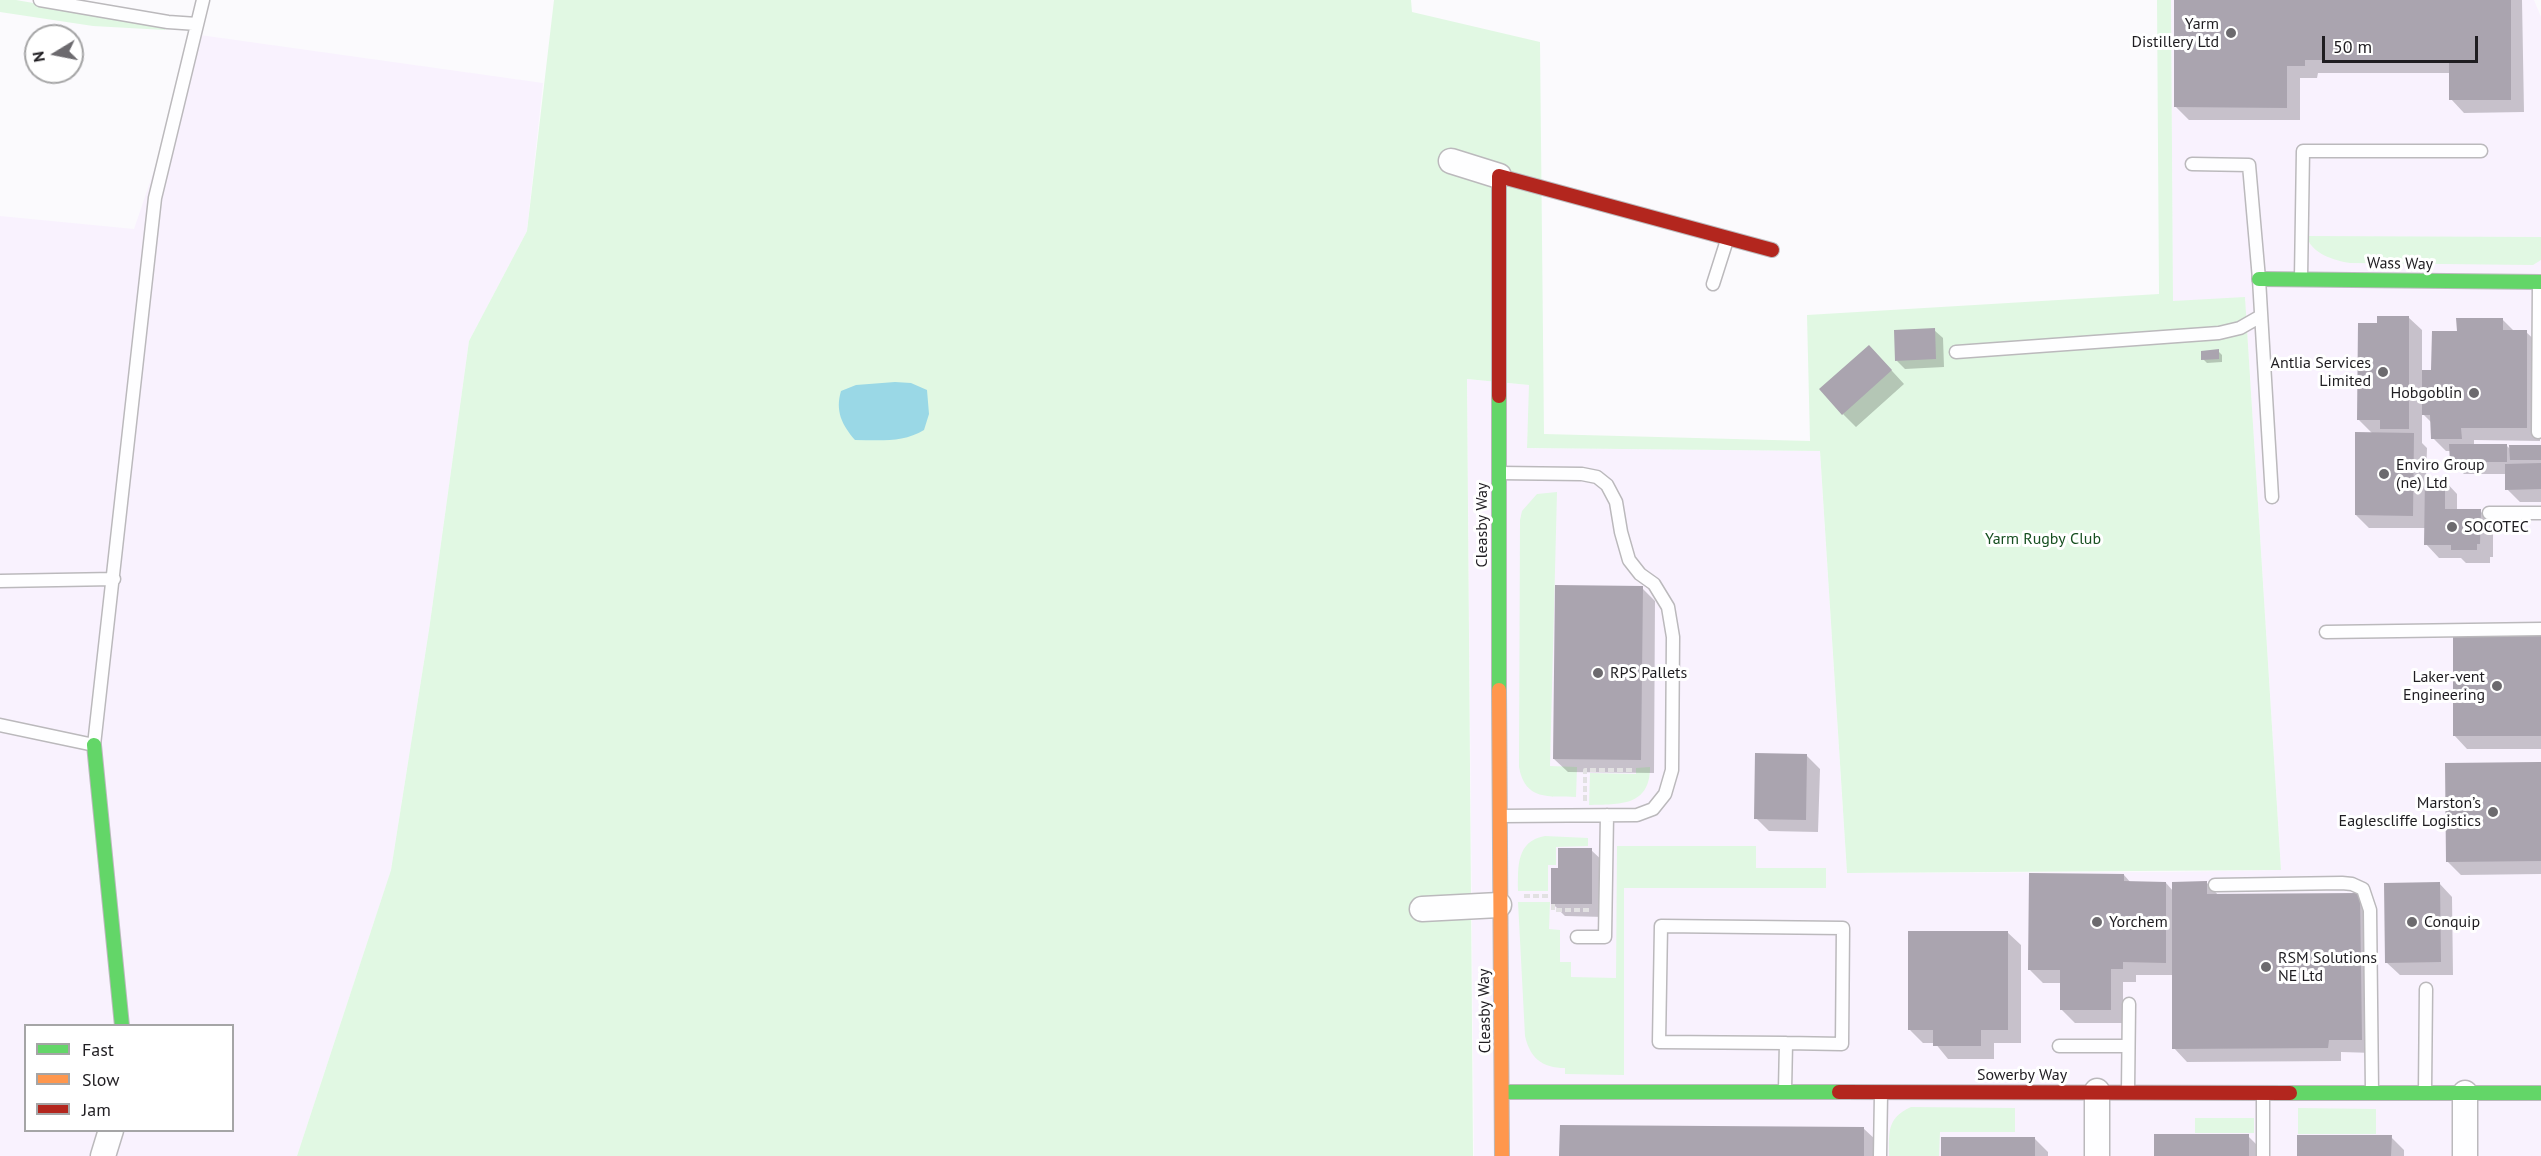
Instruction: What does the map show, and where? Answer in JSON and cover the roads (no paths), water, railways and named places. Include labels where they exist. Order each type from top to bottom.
[{"type":"street","points":[[1451,161],[1772,250]]},
{"type":"street","name":"Cleasby Way","points":[[1499,176],[1500,816],[1506,901],[1502,1156]]},
{"type":"street","name":"Wass Way","points":[[2259,279],[2540,282]]},
{"type":"street","points":[[94,745],[122,1024]]},
{"type":"street","points":[[1422,909],[1506,901]]},
{"type":"street","points":[[2097,1091],[2097,1156]]},
{"type":"street","name":"Sowerby Way","points":[[1503,1092],[2097,1091],[2541,1094]]},
{"type":"street","points":[[2465,1093],[2465,1156]]},
{"type":"street","points":[[103,1156],[111,1132]]},
{"type":"lane","points":[[40,0],[168,22],[197,24]]},
{"type":"lane","points":[[0,726],[94,745],[155,198],[203,0]]},
{"type":"lane","points":[[2301,279],[2303,151],[2481,151]]},
{"type":"lane","points":[[2192,164],[2249,165],[2259,279],[2272,497]]},
{"type":"lane","points":[[1713,284],[1727,238]]},
{"type":"lane","points":[[2538,432],[2540,282]]},
{"type":"lane","points":[[1956,352],[2220,333],[2240,328],[2261,316]]},
{"type":"lane","points":[[1499,473],[1582,474],[1597,477],[1607,485],[1616,501],[1620,532],[1629,560],[1640,574],[1654,584],[1668,607],[1673,637],[1672,770],[1665,794],[1653,809],[1636,815],[1500,816]]},
{"type":"lane","points":[[2489,513],[2541,513]]},
{"type":"lane","points":[[0,581],[114,579]]},
{"type":"lane","points":[[2326,632],[2541,629]]},
{"type":"lane","points":[[1577,937],[1605,937],[1607,815]]},
{"type":"lane","points":[[2215,885],[2342,883],[2363,889],[2367,895],[2370,910],[2372,1093]]},
{"type":"lane","points":[[1661,926],[1843,928],[1842,1044],[1786,1043],[1659,1042],[1661,926]]},
{"type":"lane","points":[[2425,1093],[2426,989]]},
{"type":"lane","points":[[2128,1004],[2128,1092]]},
{"type":"lane","points":[[1785,1091],[1786,1043]]},
{"type":"lane","points":[[2059,1046],[2128,1046]]},
{"type":"lane","points":[[1880,1156],[1881,1091]]},
{"type":"lane","points":[[2263,1092],[2263,1156]]},
{"type":"water","points":[[911,383],[927,390],[929,414],[924,430],[899,439],[855,440],[846,429],[839,411],[841,391],[856,385]]},
{"type":"place","name":"Yarm Distillery Ltd","points":[[2231,33]]},
{"type":"place","name":"Antlia Services Limited","points":[[2383,372]]},
{"type":"place","name":"Hobgoblin","points":[[2474,393]]},
{"type":"place","name":"Enviro Group (ne) Ltd","points":[[2384,474]]},
{"type":"place","name":"SOCOTEC","points":[[2452,527]]},
{"type":"place","name":"RPS Pallets","points":[[1598,673]]},
{"type":"place","name":"Laker-vent Engineering","points":[[2497,686]]},
{"type":"place","name":"Marston’s Eaglescliffe Logistics","points":[[2493,812]]},
{"type":"place","name":"Yorchem","points":[[2097,922]]},
{"type":"place","name":"Conquip","points":[[2412,922]]},
{"type":"place","name":"RSM Solutions NE Ltd","points":[[2266,967]]},
{"type":"park label","name":"Yarm Rugby Club","points":[[2043,539]]}]
